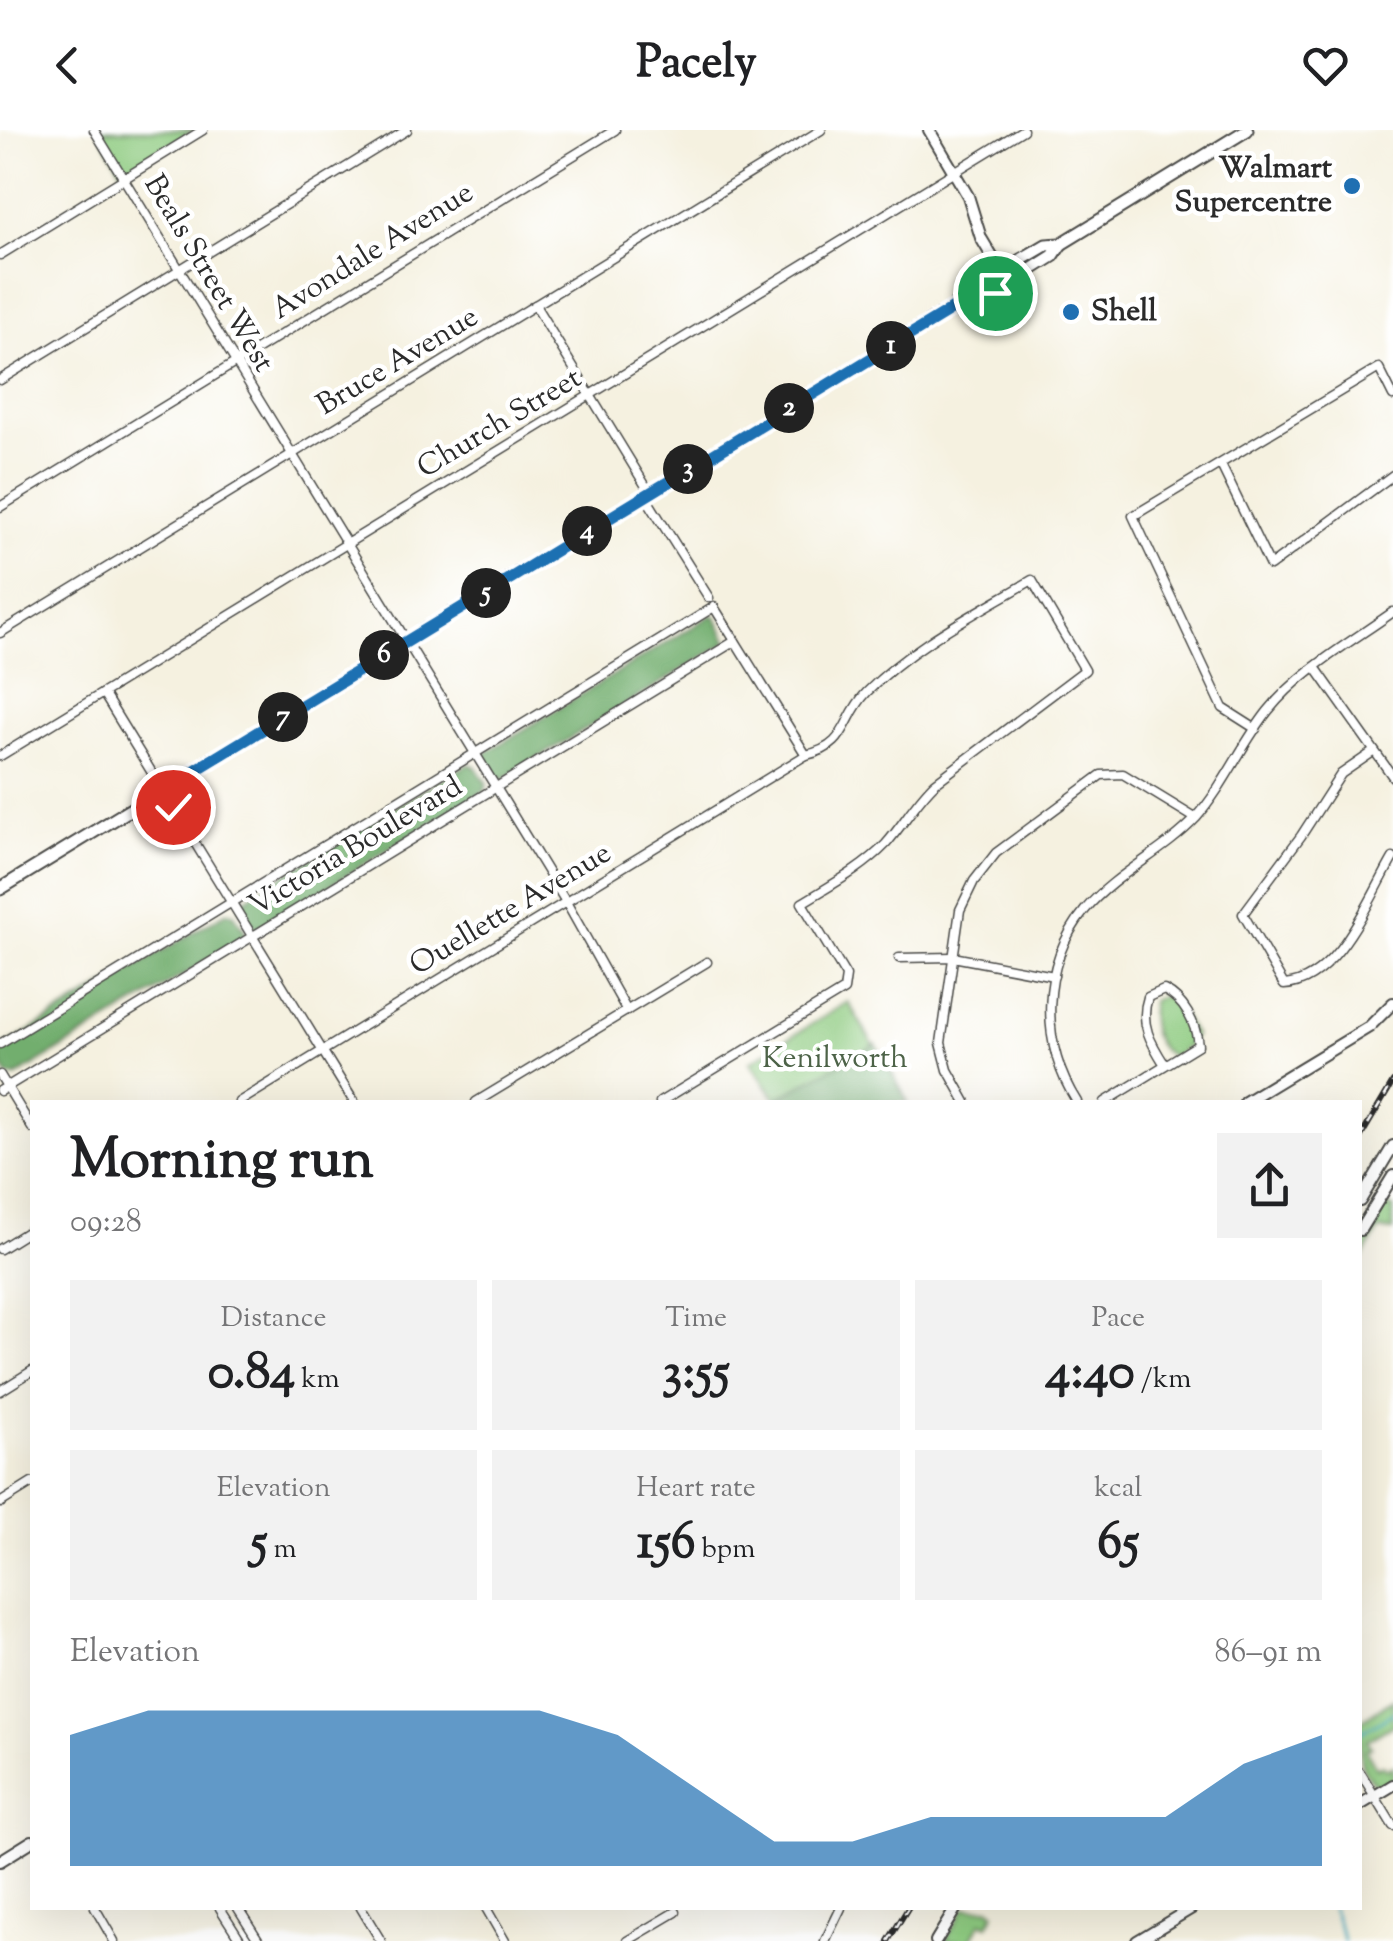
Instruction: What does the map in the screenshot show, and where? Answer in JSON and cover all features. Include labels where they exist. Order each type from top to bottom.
[{"type":"main road","points":[[0,890],[954,308],[972,307],[1053,256],[1061,244],[1247,130]]},
{"type":"main road","points":[[954,308],[962,294],[1000,271],[1046,245],[1061,244]]},
{"type":"street","name":"Beals Street West","points":[[94,130],[566,902],[627,1011]]},
{"type":"street","points":[[0,254],[203,130]]},
{"type":"street","points":[[0,380],[407,130]]},
{"type":"street","name":"Avondale Avenue","points":[[0,507],[616,130]]},
{"type":"street","name":"Bruce Avenue","points":[[0,633],[820,130]]},
{"type":"street","points":[[929,130],[968,196],[980,238],[1008,285]]},
{"type":"street","name":"Church Street","points":[[0,756],[1023,130]]},
{"type":"street","points":[[535,305],[806,755]]},
{"type":"street","points":[[1256,729],[1223,708],[1133,516],[1379,368],[1393,396]]},
{"type":"street","points":[[1221,465],[1270,566],[1393,475]]},
{"type":"street","name":"Ouellette Avenue","points":[[242,1100],[806,755],[822,752],[834,744],[862,696],[910,654],[1032,580],[1086,670],[935,783],[870,860],[802,903],[846,976],[844,990],[663,1100]]},
{"type":"street","name":"Victoria Boulevard","points":[[0,1044],[475,753],[711,603]]},
{"type":"street","points":[[1075,1100],[1057,1062],[1050,1024],[1054,976],[1063,944],[1085,910],[1195,818],[1225,782],[1256,729],[1289,688],[1393,612]]},
{"type":"street","name":"Victoria Boulevard","points":[[4,1089],[735,641]]},
{"type":"street","points":[[1315,667],[1393,777]]},
{"type":"street","points":[[103,693],[353,1100]]},
{"type":"street","points":[[1373,752],[1341,774],[1302,836],[1243,914],[1284,986],[1299,984],[1332,962],[1393,858]]},
{"type":"street","points":[[965,1100],[948,1070],[941,1043],[960,910],[974,881],[996,853],[1101,776],[1123,774],[1195,818]]},
{"type":"street","points":[[900,958],[953,957],[1054,976]]},
{"type":"street","points":[[479,1100],[707,962]]},
{"type":"street","points":[[1108,1100],[1198,1045],[1197,1030],[1177,996],[1164,990],[1148,997],[1143,1012],[1148,1038],[1165,1065]]},
{"type":"street","points":[[1248,1100],[1369,1027],[1390,1008]]},
{"type":"street","points":[[0,1075],[4,1089],[30,1125]]},
{"type":"street","points":[[1266,1090],[1273,1100]]},
{"type":"street","points":[[1389,1193],[1365,1180],[1393,1146]]},
{"type":"street","points":[[1362,1227],[1389,1193],[1393,1176]]},
{"type":"street","points":[[0,1249],[30,1230]]},
{"type":"street","points":[[0,1391],[30,1372]]},
{"type":"street","points":[[0,1503],[30,1485]]},
{"type":"street","points":[[1362,1775],[1393,1826]]},
{"type":"street","points":[[1362,1804],[1393,1785]]},
{"type":"street","points":[[0,1861],[30,1842]]},
{"type":"street","points":[[95,1910],[113,1938]]},
{"type":"street","points":[[221,1910],[241,1941]]},
{"type":"street","points":[[239,1910],[259,1941]]},
{"type":"street","points":[[361,1910],[381,1941]]},
{"type":"street","points":[[487,1910],[505,1941]]},
{"type":"street","points":[[826,1941],[840,1910]]},
{"type":"street","points":[[936,1941],[955,1910]]},
{"type":"street","points":[[1137,1941],[1189,1910]]},
{"type":"street","points":[[627,1941],[676,1912]]},
{"type":"green space","points":[[98,130],[194,130],[125,171]]},
{"type":"green space","points":[[712,615],[728,642],[502,780],[497,779],[484,759],[485,753]]},
{"type":"green space","points":[[468,764],[475,766],[487,784],[485,791],[254,928],[240,907],[242,901]]},
{"type":"green space","points":[[227,912],[233,913],[245,931],[243,939],[15,1077],[8,1076],[0,1062],[0,1049]]},
{"type":"green space","points":[[1162,996],[1173,1000],[1194,1035],[1188,1046],[1173,1056],[1160,1047],[1151,1026],[1152,1001]]},
{"type":"green space","name":"Kenilworth","points":[[848,1002],[907,1100],[777,1100],[750,1062]]},
{"type":"green space","points":[[876,1044],[907,1100],[777,1100]]},
{"type":"green space","points":[[1386,1206],[1393,1208],[1393,1231],[1379,1230],[1362,1259],[1362,1241],[1373,1217]]},
{"type":"green space","points":[[1393,1699],[1393,1725],[1367,1741],[1371,1747],[1366,1750],[1376,1768],[1383,1765],[1386,1770],[1393,1766],[1393,1779],[1378,1786],[1362,1765],[1362,1721]]},
{"type":"green space","points":[[963,1910],[995,1913],[988,1925],[981,1922],[970,1941],[945,1941]]},
{"type":"waterway","points":[[1362,1732],[1393,1713]]},
{"type":"waterway","points":[[1333,1910],[1344,1941]]},
{"type":"railway","points":[[1362,1135],[1393,1082]]},
{"type":"railway","points":[[888,1941],[907,1910]]},
{"type":"place","name":"Walmart Supercentre","points":[[1352,186]]},
{"type":"place","name":"Shell","points":[[1071,312]]},
{"type":"route","points":[[173,807],[163,790],[954,308],[972,307],[995,293]]}]
